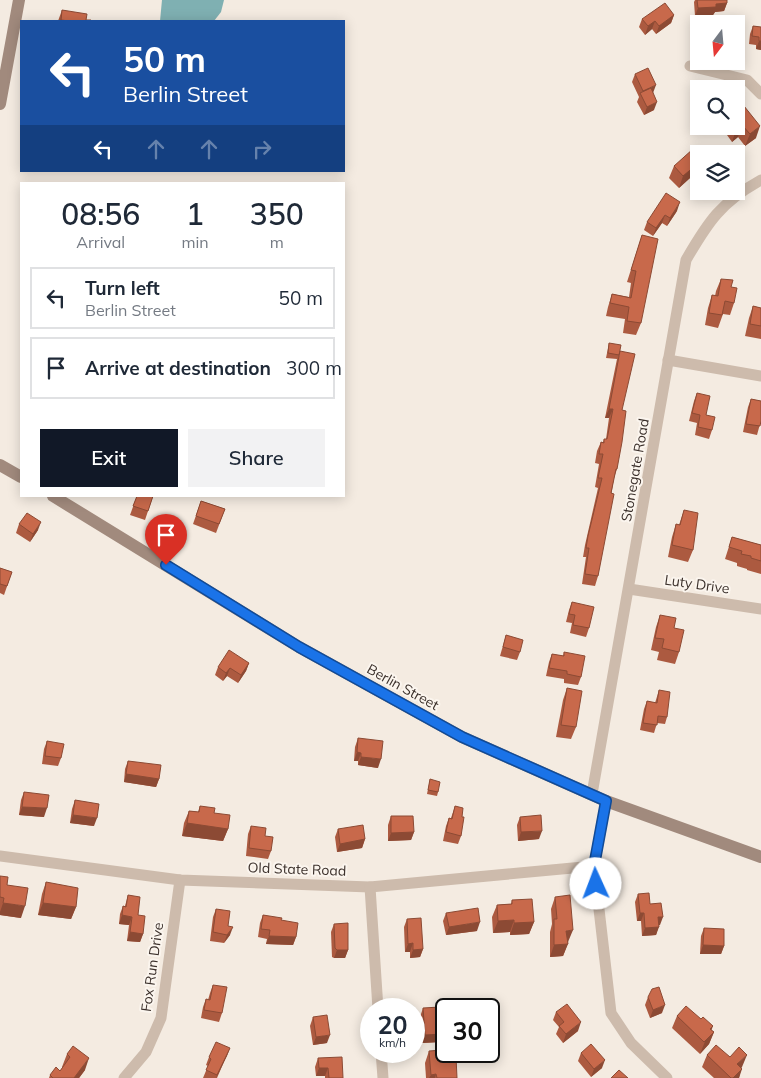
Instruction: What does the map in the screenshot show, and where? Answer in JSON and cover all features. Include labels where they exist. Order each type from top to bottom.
[{"type":"main road","points":[[0,104],[19,0]]},
{"type":"main road","points":[[0,465],[20,476]]},
{"type":"main road","name":"Berlin Street","points":[[55,497],[299,647],[462,737],[606,801],[761,857]]},
{"type":"street","points":[[706,70],[747,80],[761,94]]},
{"type":"street","name":"Stonegate Road","points":[[592,794],[630,589],[686,260],[709,221],[740,192],[761,180]]},
{"type":"street","points":[[668,360],[761,376]]},
{"type":"street","name":"Luty Drive","points":[[630,589],[761,609]]},
{"type":"street","points":[[606,801],[594,866],[611,1014],[631,1043],[667,1078]]},
{"type":"street","name":"Old State Road","points":[[0,856],[180,880],[370,887],[594,866]]},
{"type":"street","name":"Fox Run Drive","points":[[124,1078],[146,1052],[161,1018],[180,880]]},
{"type":"street","points":[[370,887],[377,998]]},
{"type":"street","points":[[382,1063],[383,1078]]},
{"type":"water","points":[[162,0],[224,0],[221,12],[215,20],[160,20]]},
{"type":"building","points":[[697,0],[727,0],[727,3],[716,4],[716,7],[698,8]]},
{"type":"building","points":[[665,3],[674,15],[659,26],[655,21],[648,26],[642,19]]},
{"type":"building","points":[[62,10],[87,14],[86,20],[61,20]]},
{"type":"building","points":[[753,26],[761,27],[761,41],[759,41],[759,37],[752,36]]},
{"type":"building","points":[[648,68],[656,85],[643,91],[635,74]]},
{"type":"building","points":[[651,88],[657,102],[647,107],[640,93]]},
{"type":"building","points":[[745,107],[760,126],[750,134],[745,128]]},
{"type":"building","points":[[690,152],[690,170],[683,176],[674,166]]},
{"type":"building","points":[[666,193],[680,202],[670,218],[665,215],[656,228],[647,222]]},
{"type":"building","points":[[642,235],[658,239],[641,323],[627,321],[629,307],[610,303],[612,294],[631,298],[636,271],[631,270]]},
{"type":"building","points":[[721,279],[733,280],[731,287],[737,288],[734,303],[725,301],[722,315],[709,313],[712,295],[718,296]]},
{"type":"building","points":[[753,306],[761,308],[761,326],[750,324]]},
{"type":"building","points":[[609,343],[621,345],[619,355],[608,353]]},
{"type":"building","points":[[620,351],[635,354],[622,410],[626,411],[622,442],[611,493],[614,494],[598,576],[585,574],[589,548],[586,548],[602,478],[598,478],[603,454],[599,454],[601,442],[604,443],[604,439],[607,439],[613,409],[609,409]]},
{"type":"building","points":[[697,393],[710,396],[706,415],[715,417],[712,430],[698,427],[700,415],[692,413]]},
{"type":"building","points":[[751,399],[761,401],[760,426],[746,424]]},
{"type":"building","points":[[137,497],[153,497],[148,511],[133,506]]},
{"type":"building","points":[[201,501],[225,509],[219,524],[196,516]]},
{"type":"building","points":[[684,510],[698,513],[693,550],[672,545],[676,524],[680,525]]},
{"type":"building","points":[[27,513],[41,522],[33,534],[19,524]]},
{"type":"building","points":[[732,537],[761,545],[761,561],[741,554],[742,551],[729,547]]},
{"type":"building","points":[[0,568],[12,572],[7,586],[0,584]]},
{"type":"building","points":[[572,602],[594,607],[589,628],[573,625],[575,615],[569,614]]},
{"type":"building","points":[[660,615],[676,618],[674,628],[684,630],[679,652],[662,648],[664,639],[655,638]]},
{"type":"building","points":[[506,635],[523,640],[520,652],[503,647]]},
{"type":"building","points":[[229,650],[249,663],[241,675],[230,668],[226,673],[218,667]]},
{"type":"building","points":[[564,652],[585,656],[581,677],[567,674],[567,671],[549,668],[552,654],[564,656]]},
{"type":"building","points":[[567,688],[582,691],[576,727],[561,725]]},
{"type":"building","points":[[659,690],[670,692],[667,717],[658,716],[657,725],[643,723],[647,701],[657,703]]},
{"type":"building","points":[[358,738],[383,741],[381,759],[361,757],[361,753],[357,752]]},
{"type":"building","points":[[47,741],[64,744],[61,758],[45,756]]},
{"type":"building","points":[[128,761],[161,765],[159,779],[126,774]]},
{"type":"building","points":[[430,779],[440,782],[438,792],[428,790]]},
{"type":"building","points":[[24,792],[49,795],[47,808],[22,807]]},
{"type":"building","points":[[75,800],[99,804],[97,818],[73,815]]},
{"type":"building","points":[[200,806],[215,808],[214,813],[230,815],[228,829],[187,823],[189,811],[199,812]]},
{"type":"building","points":[[455,806],[463,808],[462,817],[464,817],[461,836],[446,832],[449,818],[452,819]]},
{"type":"building","points":[[541,815],[542,831],[521,832],[520,817]]},
{"type":"building","points":[[391,816],[413,816],[414,832],[391,833]]},
{"type":"building","points":[[363,825],[365,839],[340,844],[338,829]]},
{"type":"building","points":[[251,826],[266,828],[265,836],[273,837],[271,851],[249,848]]},
{"type":"building","points":[[0,876],[8,877],[7,885],[28,888],[25,906],[3,903],[4,898],[0,897]]},
{"type":"building","points":[[46,882],[78,888],[76,907],[43,903]]},
{"type":"building","points":[[649,893],[650,904],[661,903],[663,917],[658,917],[659,927],[645,928],[644,913],[640,913],[638,894]]},
{"type":"building","points":[[128,895],[140,897],[138,915],[145,916],[143,934],[130,932],[132,917],[122,915],[123,906],[126,907]]},
{"type":"building","points":[[570,895],[573,930],[566,931],[568,944],[554,945],[554,919],[557,919],[555,897]]},
{"type":"building","points":[[532,899],[534,922],[514,923],[514,920],[498,921],[497,905],[512,904],[512,900]]},
{"type":"building","points":[[478,908],[480,922],[449,927],[446,913]]},
{"type":"building","points":[[216,909],[230,911],[228,926],[233,927],[227,935],[213,932]]},
{"type":"building","points":[[263,915],[298,923],[296,937],[269,936],[270,930],[261,929]]},
{"type":"building","points":[[421,918],[423,949],[413,950],[413,943],[408,944],[407,919]]},
{"type":"building","points":[[348,923],[348,950],[337,950],[335,948],[334,924]]},
{"type":"building","points":[[704,928],[724,929],[724,946],[703,945]]},
{"type":"building","points":[[213,985],[227,987],[222,1013],[204,1010],[206,999],[210,1000]]},
{"type":"building","points":[[659,987],[665,1005],[653,1010],[648,997],[652,989]]},
{"type":"building","points":[[567,1004],[581,1022],[566,1034],[559,1026],[564,1022],[556,1012]]},
{"type":"building","points":[[686,1006],[701,1019],[703,1017],[713,1026],[710,1029],[714,1032],[704,1042],[677,1016]]},
{"type":"building","points":[[435,1007],[435,1034],[425,1035],[425,1008]]},
{"type":"building","points":[[327,1015],[330,1035],[316,1037],[313,1017]]},
{"type":"building","points":[[216,1042],[230,1048],[217,1075],[206,1070],[211,1059],[209,1057]]},
{"type":"building","points":[[591,1044],[605,1060],[594,1069],[581,1053]]},
{"type":"building","points":[[716,1045],[730,1057],[739,1047],[747,1055],[737,1064],[742,1069],[733,1078],[707,1055]]},
{"type":"building","points":[[73,1046],[89,1058],[74,1078],[53,1078],[50,1075],[56,1067],[60,1071],[70,1057],[67,1054]]},
{"type":"building","points":[[429,1051],[435,1051],[435,1063],[456,1063],[457,1078],[437,1078],[436,1074],[431,1075]]},
{"type":"building","points":[[342,1057],[343,1078],[329,1078],[328,1068],[319,1068],[318,1058]]},
{"type":"building","points":[[619,1070],[628,1078],[611,1078]]},
{"type":"route","points":[[166,565],[299,647],[462,737],[606,801],[594,866],[596,884]]}]
